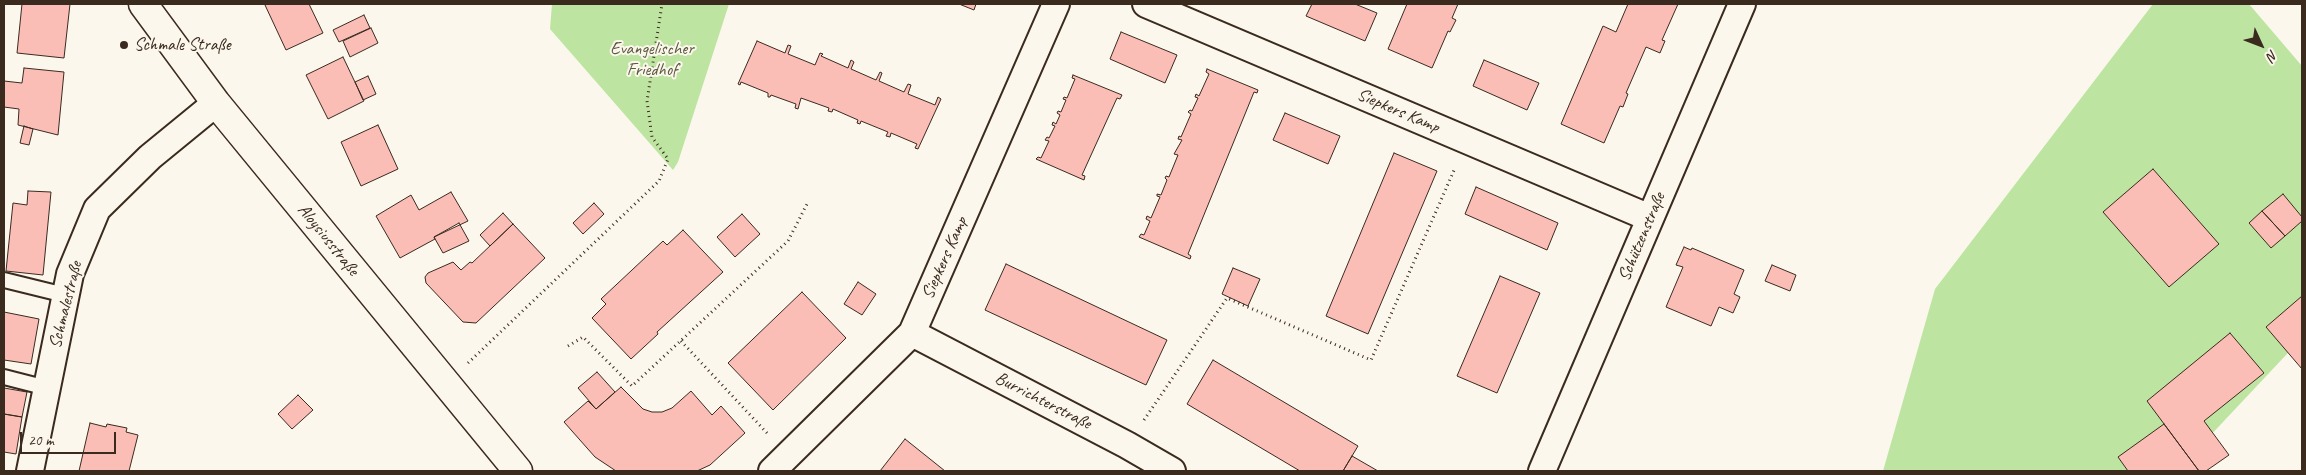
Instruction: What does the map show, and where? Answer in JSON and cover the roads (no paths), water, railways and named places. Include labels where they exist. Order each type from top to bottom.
[{"type":"street","name":"Aloysiusstraße","points":[[143,4],[216,103],[518,471]]},
{"type":"street","name":"Siepkers Kamp","points":[[772,471],[792,454],[912,333],[1056,4]]},
{"type":"street","name":"Siepkers Kamp","points":[[1146,4],[1650,218]]},
{"type":"street","name":"Schützenstraße","points":[[1542,471],[1742,4]]},
{"type":"street","name":"Schmalestraße","points":[[30,471],[70,274],[97,209],[150,157],[216,103]]},
{"type":"street","name":"Burrichterstraße","points":[[912,333],[1127,445],[1172,471]]},
{"type":"lane","points":[[4,280],[65,295]]},
{"type":"lane","points":[[4,377],[47,388]]},
{"type":"place","name":"Schmale Straße","points":[[124,45]]},
{"type":"park label","name":"Evangelischer Friedhof","points":[[652,59]]}]
